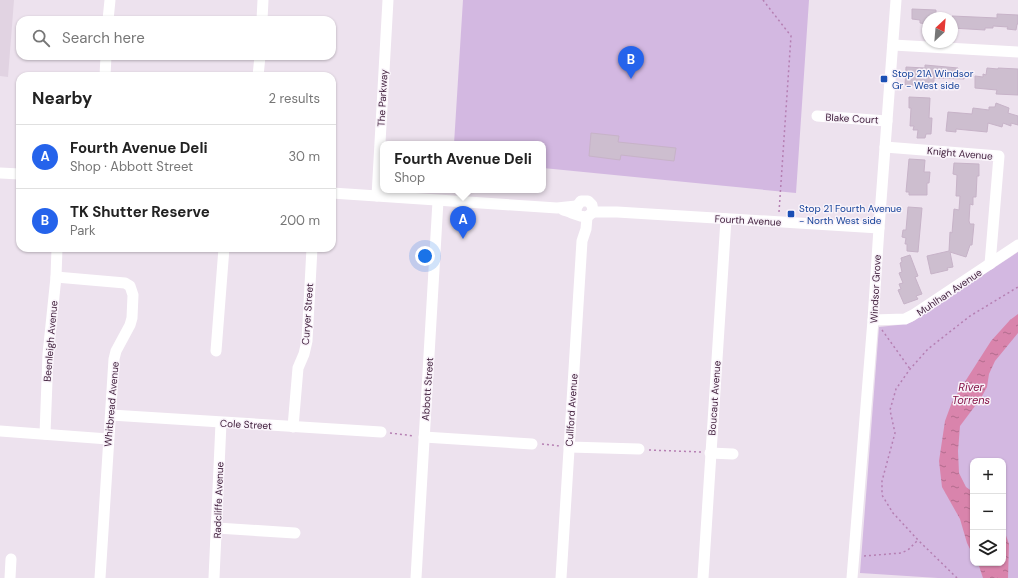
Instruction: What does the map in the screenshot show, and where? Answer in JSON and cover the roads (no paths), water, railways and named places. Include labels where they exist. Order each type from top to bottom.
[{"type":"street","points":[[108,16],[110,0]]},
{"type":"street","points":[[262,16],[263,0]]},
{"type":"street","name":"The Parkway","points":[[380,141],[388,0]]},
{"type":"street","name":"Windsor Grove","points":[[852,578],[873,320],[896,0]]},
{"type":"street","points":[[893,45],[1018,52]]},
{"type":"street","points":[[105,72],[106,60]]},
{"type":"street","points":[[258,72],[260,60]]},
{"type":"street","name":"Blake Court","points":[[817,116],[887,121]]},
{"type":"street","name":"The Parkway","points":[[377,196],[380,143]]},
{"type":"street","name":"Knight Avenue","points":[[885,147],[999,156],[990,264]]},
{"type":"street","points":[[0,173],[16,174]]},
{"type":"street","name":"Fourth Avenue","points":[[336,193],[557,208],[584,212],[617,212],[879,228]]},
{"type":"street","name":"Abbott Street","points":[[416,578],[438,201]]},
{"type":"street","name":"Cullford Avenue","points":[[561,578],[582,241],[586,229],[584,212]]},
{"type":"street","name":"Boucaut Avenue","points":[[703,578],[726,219]]},
{"type":"street","name":"Muhlhan Avenue","points":[[873,320],[905,319],[913,315],[1018,245]]},
{"type":"street","name":"Beenleigh Avenue","points":[[45,434],[48,354],[56,277],[57,252]]},
{"type":"street","points":[[216,351],[224,252]]},
{"type":"street","name":"Curyer Street","points":[[294,426],[298,368],[307,342],[312,252]]},
{"type":"street","name":"Whitbread Avenue","points":[[56,277],[125,283],[130,286],[133,295],[132,318],[130,325],[116,351],[114,359],[100,578]]},
{"type":"street","name":"Cole Street","points":[[111,415],[381,432]]},
{"type":"street","name":"Radcliffe Avenue","points":[[214,578],[220,423]]},
{"type":"street","points":[[0,431],[108,439]]},
{"type":"street","points":[[424,437],[532,444]]},
{"type":"street","points":[[569,446],[639,449]]},
{"type":"street","points":[[710,453],[733,454]]},
{"type":"street","points":[[217,528],[295,533]]},
{"type":"street","points":[[10,578],[11,558]]},
{"type":"water","name":"River Torrens","points":[[1018,314],[1018,333],[995,361],[989,374],[987,387],[981,398],[960,426],[958,451],[959,473],[966,487],[970,490],[970,549],[960,519],[942,487],[939,461],[945,421],[952,402],[991,341],[1010,320]]},
{"type":"water","points":[[1006,536],[1009,544],[1008,578],[983,578],[979,566],[1006,566]]},
{"type":"place","name":"TK Shutter Reserve","points":[[631,79]]},
{"type":"place","name":"Stop 21A Windsor Gr - West side","points":[[884,79]]},
{"type":"place","name":"Stop 21 Fourth Avenue - North West side","points":[[791,214]]},
{"type":"place","name":"Fourth Avenue Deli","points":[[463,239]]}]
